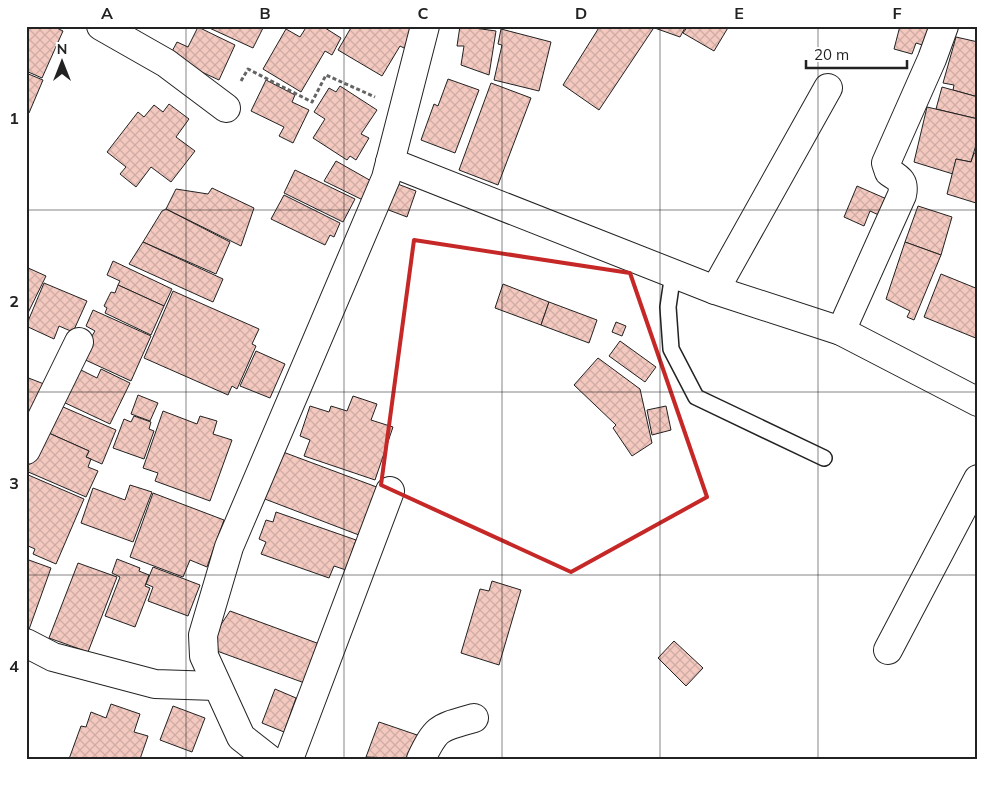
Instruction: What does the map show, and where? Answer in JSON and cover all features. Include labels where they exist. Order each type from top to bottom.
[{"type":"street","points":[[101,26],[166,64],[226,108]]},
{"type":"street","points":[[269,759],[236,748],[204,656],[203,636],[229,547],[386,178],[425,26]]},
{"type":"street","points":[[841,331],[902,196],[904,186],[902,180],[889,172],[886,163],[932,59],[944,26]]},
{"type":"street","points":[[715,290],[828,88]]},
{"type":"street","points":[[390,162],[715,290],[841,331],[978,402]]},
{"type":"street","points":[[26,450],[79,342]]},
{"type":"street","points":[[888,650],[978,479]]},
{"type":"street","points":[[289,759],[390,491]]},
{"type":"street","points":[[26,643],[53,657],[156,684],[216,686]]},
{"type":"street","points":[[421,759],[433,734],[446,726],[474,718]]},
{"type":"lane","points":[[673,273],[668,307],[670,349],[696,397],[824,458]]},
{"type":"path","points":[[226,108],[248,68],[312,102],[326,75],[404,110]]},
{"type":"highlighted area","points":[[414,240],[630,273],[707,497],[571,572],[381,485]]},
{"type":"building","points":[[26,26],[53,26],[63,31],[42,78],[26,71]]},
{"type":"building","points":[[205,26],[264,26],[253,48]]},
{"type":"building","points":[[307,26],[322,26],[341,38],[332,55],[325,51],[301,92],[263,69],[286,29],[300,37]]},
{"type":"building","points":[[352,26],[413,26],[406,49],[400,46],[382,76],[338,50]]},
{"type":"building","points":[[460,26],[496,31],[489,75],[461,65],[464,46],[457,46]]},
{"type":"building","points":[[600,26],[649,26],[653,29],[599,110],[563,85]]},
{"type":"building","points":[[649,26],[686,26],[680,37]]},
{"type":"building","points":[[688,26],[729,26],[714,51],[683,33]]},
{"type":"building","points":[[900,26],[935,26],[929,47],[916,43],[912,54],[894,49]]},
{"type":"building","points":[[198,27],[235,45],[219,80],[169,57],[177,42],[188,47]]},
{"type":"building","points":[[501,29],[551,42],[539,91],[494,80],[502,45],[498,44]]},
{"type":"building","points":[[956,37],[978,42],[978,97],[953,90],[954,85],[943,83]]},
{"type":"building","points":[[26,73],[43,80],[29,113],[26,112]]},
{"type":"building","points":[[448,79],[479,90],[455,153],[421,140],[434,104],[438,106]]},
{"type":"building","points":[[266,80],[295,95],[292,102],[309,110],[293,143],[279,136],[284,127],[251,111]]},
{"type":"building","points":[[491,83],[531,98],[498,185],[459,170]]},
{"type":"building","points":[[340,86],[377,110],[361,134],[369,138],[356,160],[350,156],[347,160],[313,138],[325,119],[314,112],[329,88],[336,92]]},
{"type":"building","points":[[942,87],[978,97],[978,119],[936,109]]},
{"type":"building","points":[[169,104],[189,119],[176,137],[195,151],[171,182],[151,167],[136,187],[120,174],[126,167],[107,152],[138,112],[144,117],[154,105],[163,112]]},
{"type":"building","points":[[927,107],[978,119],[978,138],[971,162],[956,159],[953,174],[914,162]]},
{"type":"building","points":[[974,153],[978,154],[976,203],[947,194],[956,159],[971,162]]},
{"type":"building","points":[[336,161],[380,186],[371,204],[324,181]]},
{"type":"building","points":[[295,170],[355,199],[343,222],[284,193]]},
{"type":"building","points":[[395,183],[416,191],[407,217],[386,209]]},
{"type":"building","points":[[857,186],[889,200],[883,217],[870,211],[864,226],[844,217]]},
{"type":"building","points":[[212,188],[254,208],[241,246],[166,209],[176,189],[208,194]]},
{"type":"building","points":[[284,195],[340,223],[334,237],[330,235],[325,245],[271,219]]},
{"type":"building","points":[[918,206],[952,217],[941,255],[905,242]]},
{"type":"building","points":[[166,209],[230,242],[216,274],[143,242],[162,211]]},
{"type":"building","points":[[143,242],[223,279],[213,302],[129,264]]},
{"type":"building","points":[[905,242],[941,255],[914,320],[907,317],[910,311],[886,299]]},
{"type":"building","points":[[113,261],[172,289],[164,306],[118,285],[120,281],[107,275]]},
{"type":"building","points":[[26,267],[46,276],[26,317]]},
{"type":"building","points":[[941,274],[978,289],[978,339],[924,317]]},
{"type":"building","points":[[44,283],[87,301],[73,332],[59,326],[54,339],[26,326]]},
{"type":"building","points":[[503,284],[549,302],[541,325],[495,308]]},
{"type":"building","points":[[118,285],[164,306],[151,335],[105,313],[107,308],[104,306],[111,292],[115,293]]},
{"type":"building","points":[[173,291],[259,329],[252,344],[256,346],[237,389],[232,386],[228,395],[144,358]]},
{"type":"building","points":[[549,302],[597,320],[589,343],[541,325]]},
{"type":"building","points":[[93,310],[151,336],[131,381],[79,357],[95,331],[86,326]]},
{"type":"building","points":[[616,322],[626,326],[622,336],[612,332]]},
{"type":"building","points":[[620,341],[656,367],[645,382],[609,356]]},
{"type":"building","points":[[256,351],[285,364],[270,398],[240,386]]},
{"type":"building","points":[[598,358],[640,389],[652,443],[632,456],[613,428],[616,425],[574,385]]},
{"type":"building","points":[[77,368],[97,378],[101,369],[130,383],[110,424],[61,401]]},
{"type":"building","points":[[26,377],[44,384],[26,418]]},
{"type":"building","points":[[138,395],[158,403],[150,421],[131,414]]},
{"type":"building","points":[[353,396],[377,404],[371,420],[393,427],[375,480],[304,456],[310,440],[300,436],[310,406],[329,412],[331,406],[347,411]]},
{"type":"building","points":[[54,403],[116,430],[102,464],[86,457],[89,451],[42,430]]},
{"type":"building","points":[[666,406],[671,430],[652,435],[647,410]]},
{"type":"building","points":[[163,411],[197,424],[200,416],[217,421],[213,434],[232,440],[210,501],[155,481],[158,473],[143,468]]},
{"type":"building","points":[[134,416],[151,422],[149,429],[154,431],[144,459],[113,448],[124,419],[131,422]]},
{"type":"building","points":[[42,430],[89,451],[86,457],[91,459],[88,467],[98,471],[86,497],[26,471]]},
{"type":"building","points":[[275,449],[382,489],[364,537],[257,496]]},
{"type":"building","points":[[26,474],[84,499],[56,564],[33,554],[35,549],[26,545]]},
{"type":"building","points":[[130,485],[152,492],[133,542],[81,523],[93,488],[125,500]]},
{"type":"building","points":[[153,493],[224,520],[207,567],[190,560],[183,577],[130,557]]},
{"type":"building","points":[[276,512],[356,540],[346,570],[334,566],[329,578],[261,554],[266,542],[259,539],[266,520],[273,522]]},
{"type":"building","points":[[26,559],[51,568],[27,635],[26,635]]},
{"type":"building","points":[[117,559],[140,568],[139,571],[149,575],[145,586],[150,588],[135,627],[105,616],[120,577],[112,573]]},
{"type":"building","points":[[78,563],[117,577],[88,652],[49,638]]},
{"type":"building","points":[[153,567],[200,585],[188,616],[148,601],[153,587],[146,584]]},
{"type":"building","points":[[492,581],[521,590],[499,665],[461,653],[480,589],[489,591]]},
{"type":"building","points":[[230,611],[325,646],[310,685],[206,647]]},
{"type":"building","points":[[674,641],[703,668],[686,686],[658,658]]},
{"type":"building","points":[[275,689],[296,698],[284,732],[262,723]]},
{"type":"building","points":[[111,704],[140,714],[134,732],[148,736],[140,759],[69,759],[81,726],[86,727],[91,712],[106,718]]},
{"type":"building","points":[[173,706],[205,718],[192,752],[160,740]]},
{"type":"building","points":[[379,722],[423,737],[416,759],[366,757]]}]
